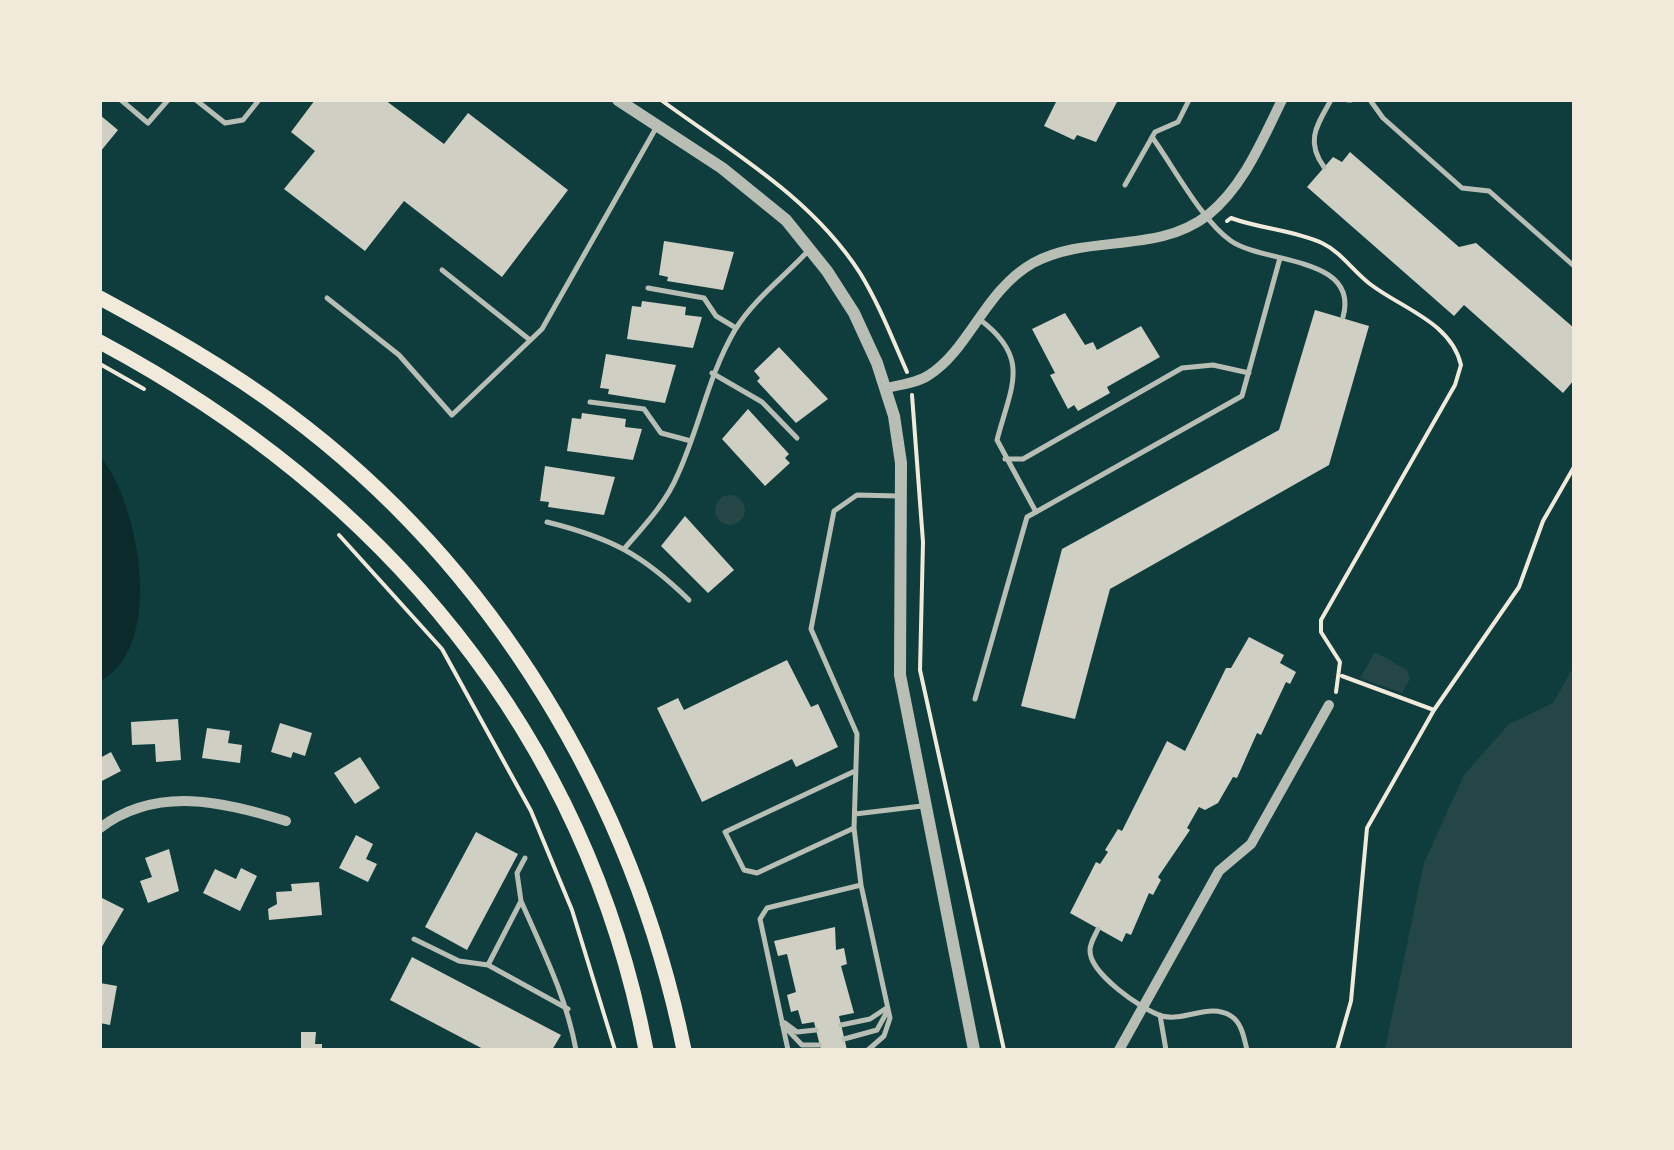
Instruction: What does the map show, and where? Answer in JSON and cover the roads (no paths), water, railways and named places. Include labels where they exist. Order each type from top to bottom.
[{"type":"main road","points":[[100,298],[219,365],[289,414],[359,472],[425,536],[496,622],[557,712],[623,846],[655,934],[684,1050]]},
{"type":"main road","points":[[100,342],[215,408],[323,490],[401,566],[479,660],[526,735],[575,830],[623,954],[646,1050]]},
{"type":"street","points":[[618,100],[754,192],[810,248],[854,313],[886,388],[901,464],[900,675],[974,1050]]},
{"type":"street","points":[[886,388],[926,378],[939,368],[1008,280],[1046,258],[1088,244],[1149,241],[1180,232],[1206,216],[1230,194],[1282,100]]},
{"type":"street","points":[[1118,1050],[1219,871],[1252,844],[1329,705]]},
{"type":"street","points":[[100,828],[138,808],[171,801],[236,806],[286,820]]},
{"type":"lane","points":[[121,100],[148,123],[168,100]]},
{"type":"lane","points":[[196,100],[225,123],[242,120],[258,100]]},
{"type":"lane","points":[[1125,185],[1152,137],[1178,122],[1189,100]]},
{"type":"lane","points":[[1324,167],[1312,145],[1314,132],[1331,100]]},
{"type":"lane","points":[[1370,100],[1383,118],[1462,188],[1489,190],[1574,266]]},
{"type":"lane","points":[[327,298],[399,355],[452,415],[542,329],[657,126]]},
{"type":"lane","points":[[1152,137],[1206,216],[1230,240],[1318,268],[1337,280],[1345,292],[1343,317]]},
{"type":"lane","points":[[624,550],[659,507],[691,441],[712,373],[736,328],[759,298],[810,248]]},
{"type":"lane","points":[[975,698],[1027,517],[1242,396],[1280,258]]},
{"type":"lane","points":[[442,270],[530,340]]},
{"type":"lane","points":[[648,288],[704,298],[716,316],[736,328]]},
{"type":"lane","points":[[977,318],[1006,340],[1013,355],[1015,370],[996,440],[1036,512]]},
{"type":"lane","points":[[1005,458],[1023,459],[1182,368],[1213,365],[1249,373]]},
{"type":"lane","points":[[712,373],[762,402],[797,438]]},
{"type":"lane","points":[[590,402],[644,410],[661,433],[691,441]]},
{"type":"lane","points":[[868,1050],[888,1028],[889,1002],[861,885],[854,828],[854,725],[816,645],[812,613],[830,526],[840,503],[857,495],[901,496]]},
{"type":"lane","points":[[547,522],[602,536],[656,568],[690,600]]},
{"type":"lane","points":[[854,828],[757,873],[744,870],[725,832],[856,770]]},
{"type":"lane","points":[[855,814],[925,805]]},
{"type":"lane","points":[[525,858],[517,873],[521,901],[568,1009],[576,1050]]},
{"type":"lane","points":[[788,1050],[760,926],[763,912],[777,905],[861,885]]},
{"type":"lane","points":[[488,965],[521,901]]},
{"type":"lane","points":[[1098,929],[1089,947],[1091,960],[1115,987],[1160,1016],[1180,1018],[1214,1010],[1231,1016],[1242,1029],[1246,1050]]},
{"type":"lane","points":[[414,939],[458,961],[488,965],[568,1009]]},
{"type":"lane","points":[[841,1024],[879,1016],[889,1002]]},
{"type":"lane","points":[[844,1039],[877,1030],[887,1016],[889,1002]]},
{"type":"lane","points":[[1160,1016],[1166,1050]]},
{"type":"lane","points":[[778,1018],[797,1032],[816,1030]]},
{"type":"lane","points":[[778,1018],[794,1040],[819,1044]]}]
